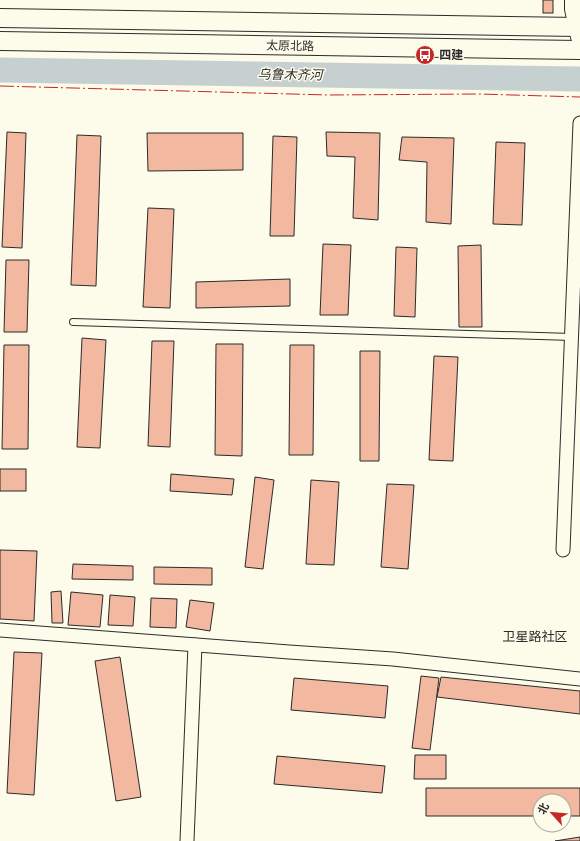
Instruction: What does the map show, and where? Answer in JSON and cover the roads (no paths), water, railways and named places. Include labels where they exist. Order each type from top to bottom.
[{"type":"main road","points":[[0,18],[579,30],[574,9],[574,0]]},
{"type":"main road","name":"太原北路","points":[[0,41],[580,50]]},
{"type":"street","points":[[563,550],[580,123]]},
{"type":"street","points":[[0,630],[393,659],[580,679]]},
{"type":"street","points":[[187,841],[195,645]]},
{"type":"lane","points":[[73,322],[572,337]]},
{"type":"waterway","name":"乌鲁木齐河","points":[[0,70],[580,79]]},
{"type":"place","name":"四建","points":[[425,55]]},
{"type":"district","name":"卫星路社区","points":[[535,636]]}]
